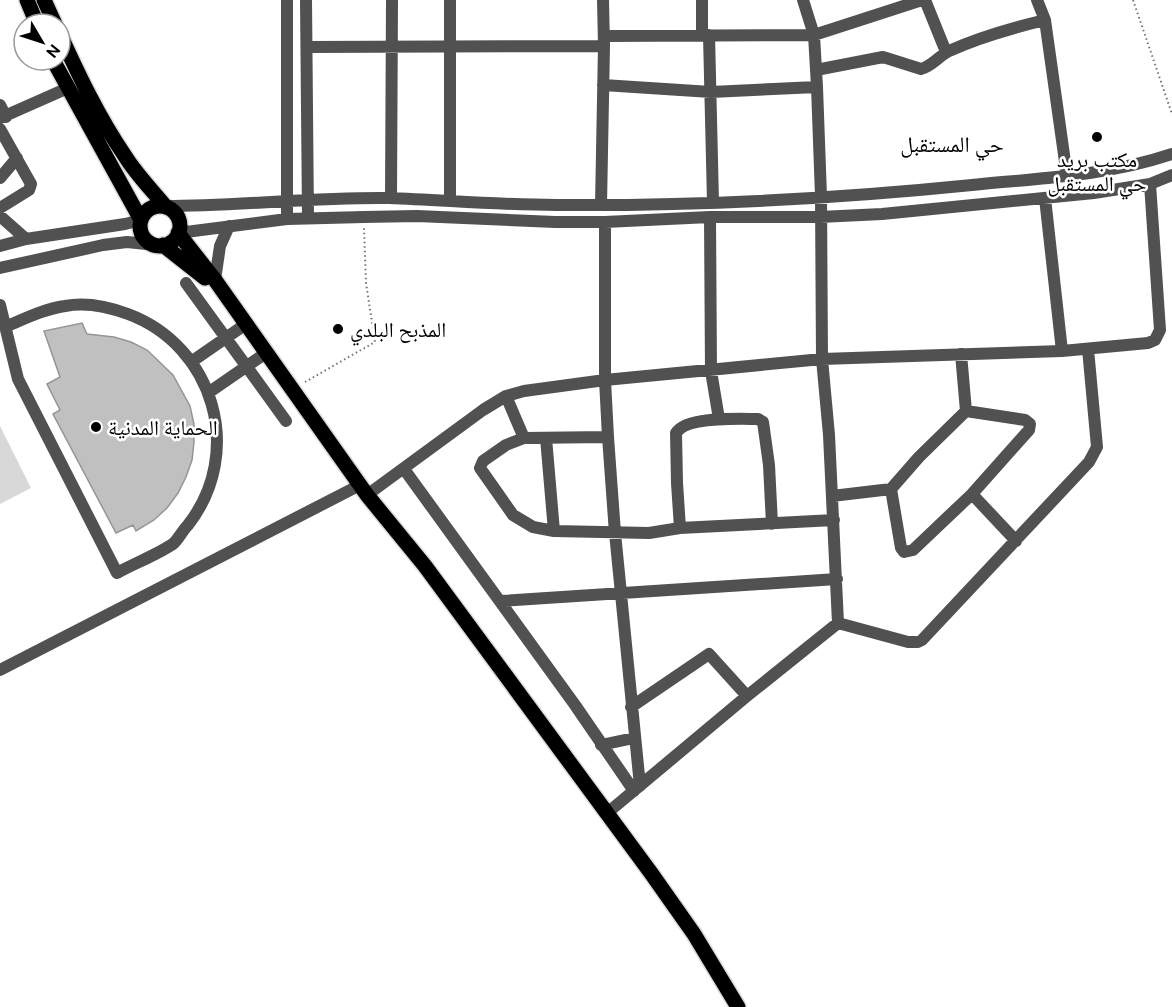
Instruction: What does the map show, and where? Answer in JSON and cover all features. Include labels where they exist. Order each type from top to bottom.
[{"type":"main road","points":[[72,60],[126,159],[165,206],[176,214],[180,227],[178,233],[169,243],[159,245]]},
{"type":"main road","points":[[59,72],[141,220],[141,233],[150,243],[159,245],[195,269],[229,301]]},
{"type":"main road","points":[[141,220],[147,210],[165,206]]},
{"type":"main road","points":[[178,233],[215,280],[363,490],[425,566],[694,934],[738,1007]]},
{"type":"street","points":[[287,0],[287,219]]},
{"type":"street","points":[[306,0],[308,218]]},
{"type":"street","points":[[391,198],[392,0]]},
{"type":"street","points":[[450,0],[450,201]]},
{"type":"street","points":[[601,205],[603,0]]},
{"type":"street","points":[[702,0],[711,92],[713,202]]},
{"type":"street","points":[[803,0],[814,35],[817,87],[821,196],[822,359],[834,520],[838,623]]},
{"type":"street","points":[[307,47],[451,47],[705,35],[814,35],[923,0],[946,52]]},
{"type":"street","points":[[1037,0],[1045,20],[1067,176]]},
{"type":"street","points":[[816,70],[884,57],[921,69],[946,52],[994,33],[1045,20]]},
{"type":"street","points":[[603,85],[711,92],[817,87]]},
{"type":"street","points":[[2,114],[68,88]]},
{"type":"street","points":[[0,129],[31,181],[26,192],[0,208]]},
{"type":"street","points":[[165,206],[218,206],[308,199],[391,198],[601,205],[761,201],[902,192],[1067,176],[1125,168],[1172,154]]},
{"type":"street","points":[[0,178],[17,158]]},
{"type":"street","points":[[178,233],[308,218],[417,216],[605,222],[710,217],[820,217],[1094,193],[1150,184],[1172,175]]},
{"type":"street","points":[[0,670],[404,469],[483,410],[506,396],[524,391],[605,380],[822,359],[1062,351],[1148,343],[1155,340],[1160,330],[1150,184]]},
{"type":"street","points":[[1045,198],[1062,351]]},
{"type":"street","points":[[0,216],[26,239]]},
{"type":"street","points":[[710,217],[711,371],[719,419]]},
{"type":"street","points":[[0,246],[26,239],[141,220]]},
{"type":"street","points":[[605,222],[605,380],[608,437],[637,788]]},
{"type":"street","points":[[215,280],[220,246],[229,226]]},
{"type":"street","points":[[0,268],[103,245],[128,242],[159,245]]},
{"type":"street","points":[[186,283],[286,421]]},
{"type":"street","points":[[0,305],[5,327],[18,379],[117,573],[173,543],[200,509],[215,468],[217,424],[205,382],[181,348],[148,322],[108,307],[66,305],[5,327]]},
{"type":"street","points":[[191,362],[246,324]]},
{"type":"street","points":[[838,623],[908,642],[918,642],[1016,541],[1095,454],[1088,348]]},
{"type":"street","points":[[208,393],[266,353]]},
{"type":"street","points":[[961,354],[966,411]]},
{"type":"street","points":[[506,396],[524,438]]},
{"type":"street","points":[[832,496],[891,489],[919,457],[966,411]]},
{"type":"street","points":[[891,489],[901,548],[904,552],[913,550],[972,494],[1029,430],[1030,424],[1025,420],[966,411]]},
{"type":"street","points":[[680,528],[676,483],[676,433],[682,426],[719,419],[758,419],[763,422],[769,465],[772,524]]},
{"type":"street","points":[[608,437],[524,438],[506,445],[481,463],[480,468],[513,515],[533,527],[554,531],[649,533],[680,528],[834,520]]},
{"type":"street","points":[[546,438],[554,531]]},
{"type":"street","points":[[404,469],[501,601],[602,745],[637,788]]},
{"type":"street","points":[[972,494],[1016,541]]},
{"type":"street","points":[[501,601],[837,579]]},
{"type":"street","points":[[606,814],[838,623]]},
{"type":"street","points":[[631,707],[709,654],[747,696]]},
{"type":"street","points":[[602,745],[634,738]]},
{"type":"path","points":[[1133,0],[1172,114]]},
{"type":"path","points":[[292,389],[375,342],[366,283],[364,217]]},
{"type":"shaded area","points":[[0,426],[31,488],[0,504]]},
{"type":"building","points":[[82,323],[87,334],[114,337],[147,350],[173,375],[190,406],[194,424],[194,442],[192,460],[186,477],[167,508],[154,520],[136,531],[133,525],[116,533],[53,414],[60,410],[47,384],[60,377],[44,331]]},
{"type":"place","name":"مكتب بريد حي المستقبل","points":[[1097,137]]},
{"type":"place","name":"المذبح البلدي","points":[[338,329]]},
{"type":"place","name":"الحماية المدنية","points":[[96,427]]},
{"type":"district","name":"حي المستقبل","points":[[952,143]]}]
